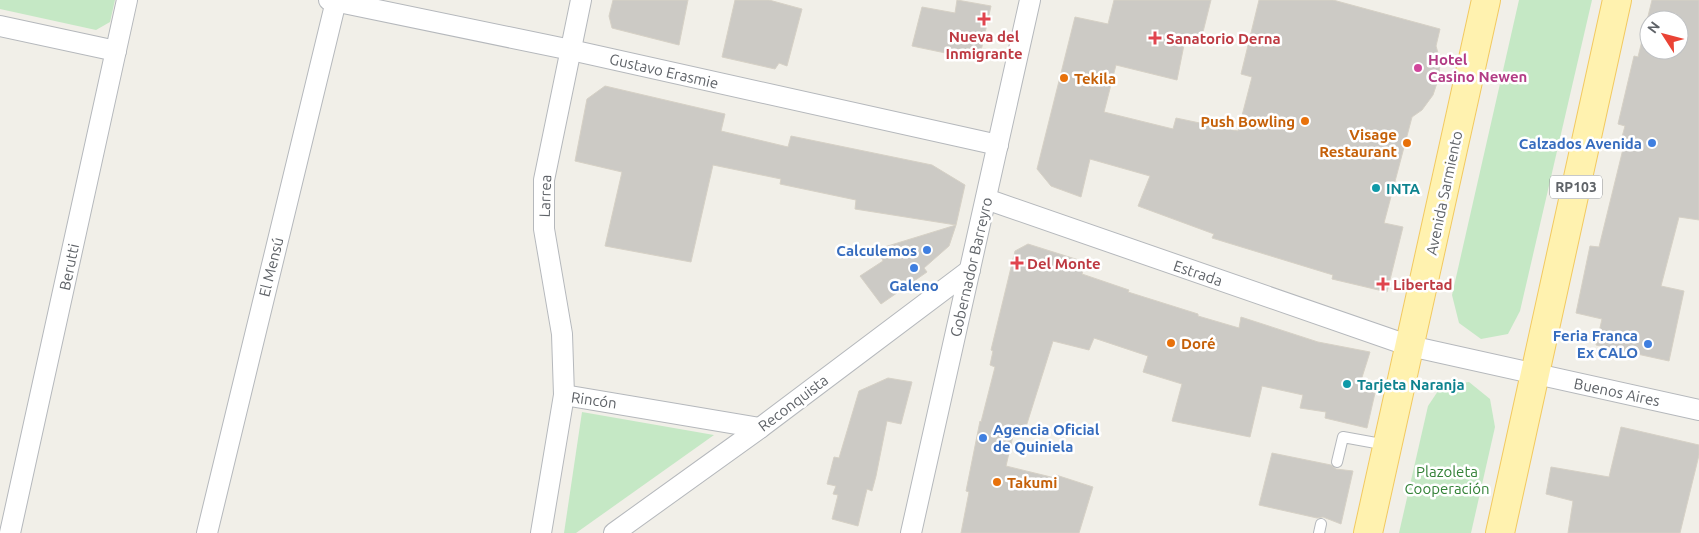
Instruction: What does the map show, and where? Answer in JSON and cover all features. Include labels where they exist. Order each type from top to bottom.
[{"type":"main road","name":"Avenida Sarmiento","points":[[1368,533],[1486,0]]},
{"type":"main road","name":"RP103","points":[[1500,533],[1617,0]]},
{"type":"street","name":"Berutti","points":[[10,533],[127,0]]},
{"type":"street","name":"Larrea","points":[[564,395],[562,334],[544,229],[544,180],[580,0]]},
{"type":"street","name":"Gobernador Barreyro","points":[[910,533],[1030,0]]},
{"type":"street","name":"Gustavo Erasmie","points":[[332,1],[570,50],[998,145]]},
{"type":"street","name":"El Mensú","points":[[207,533],[332,1]]},
{"type":"street","points":[[0,26],[116,51]]},
{"type":"street","name":"Estrada","points":[[986,200],[1410,346],[1534,374]]},
{"type":"street","name":"Reconquista","points":[[614,533],[760,428],[970,270]]},
{"type":"street","name":"Buenos Aires","points":[[1534,374],[1699,410]]},
{"type":"street","name":"Rincón","points":[[540,533],[564,395],[760,428]]},
{"type":"lane","points":[[1337,462],[1343,437],[1388,445]]},
{"type":"green space","points":[[0,0],[115,0],[110,22],[96,30],[0,9]]},
{"type":"green space","points":[[1519,0],[1592,0],[1520,311],[1508,334],[1481,339],[1459,323],[1452,295]]},
{"type":"green space","name":"Plazoleta Cooperación","points":[[1469,382],[1490,399],[1495,427],[1471,533],[1399,533],[1428,406],[1442,385]]},
{"type":"green space","points":[[582,412],[714,435],[576,533],[564,533]]},
{"type":"building","points":[[613,0],[688,0],[679,45],[612,28],[609,16]]},
{"type":"building","points":[[735,0],[769,0],[802,9],[787,66],[779,63],[775,69],[722,57]]},
{"type":"building","points":[[957,0],[991,6],[979,60],[912,46],[922,7],[955,13]]},
{"type":"building","points":[[1114,0],[1211,0],[1201,40],[1186,35],[1177,80],[1116,65],[1104,112],[1173,129],[1176,118],[1238,131],[1252,77],[1241,74],[1259,0],[1333,0],[1440,29],[1436,46],[1440,60],[1439,77],[1433,95],[1422,110],[1412,117],[1384,223],[1403,227],[1387,292],[1332,279],[1333,275],[1212,238],[1214,234],[1138,206],[1150,176],[1090,159],[1081,197],[1051,186],[1037,169],[1075,17],[1108,24]]},
{"type":"building","points":[[1652,0],[1699,0],[1699,220],[1679,217],[1661,286],[1684,291],[1669,361],[1596,345],[1602,319],[1576,313],[1590,246],[1599,247],[1623,149],[1619,148],[1625,126],[1618,124],[1634,56],[1638,57],[1639,53],[1639,60],[1689,60],[1689,10],[1650,10]]},
{"type":"building","points":[[605,86],[725,114],[721,131],[788,147],[791,136],[932,165],[965,185],[956,225],[855,209],[856,200],[780,184],[781,179],[713,165],[691,262],[605,246],[622,172],[575,161],[587,99]]},
{"type":"building","points":[[956,225],[949,246],[924,268],[927,272],[881,304],[860,276],[883,261],[878,249]]},
{"type":"building","points":[[1028,244],[1085,262],[1082,274],[1129,290],[1128,292],[1198,314],[1198,316],[1239,328],[1241,317],[1318,342],[1370,352],[1358,390],[1375,393],[1367,428],[1325,418],[1326,412],[1300,408],[1303,395],[1262,386],[1250,437],[1172,421],[1182,384],[1143,372],[1148,356],[1094,338],[1089,350],[1053,341],[1025,430],[1015,427],[1006,466],[1055,478],[1056,475],[1093,487],[1079,533],[961,533],[969,492],[966,491],[980,421],[995,367],[990,365],[993,351],[991,350],[1015,251]]},
{"type":"building","points":[[888,378],[912,382],[901,424],[887,421],[872,491],[867,489],[858,526],[832,519],[838,495],[833,494],[836,486],[827,484],[834,457],[839,458],[859,391]]},
{"type":"building","points":[[1621,427],[1699,445],[1699,455],[1680,533],[1568,533],[1573,501],[1546,494],[1551,467],[1609,477]]},
{"type":"building","points":[[1272,453],[1331,465],[1336,469],[1353,471],[1341,524],[1323,517],[1317,518],[1259,505]]},
{"type":"place","name":"Nueva del Inmigrante","points":[[984,19]]},
{"type":"place","name":"Sanatorio Derna","points":[[1155,38]]},
{"type":"place","name":"Hotel Casino Newen","points":[[1418,68]]},
{"type":"place","name":"Tekila","points":[[1064,78]]},
{"type":"place","name":"Push Bowling","points":[[1305,121]]},
{"type":"place","name":"Visage Restaurant","points":[[1407,143]]},
{"type":"place","name":"Calzados Avenida","points":[[1652,143]]},
{"type":"place","name":"INTA","points":[[1376,188]]},
{"type":"place","name":"Calculemos","points":[[927,250]]},
{"type":"place","name":"Del Monte","points":[[1017,263]]},
{"type":"place","name":"Galeno","points":[[914,268]]},
{"type":"place","name":"Libertad","points":[[1383,284]]},
{"type":"place","name":"Doré","points":[[1171,343]]},
{"type":"place","name":"Feria Franca Ex CALO","points":[[1648,344]]},
{"type":"place","name":"Tarjeta Naranja","points":[[1347,384]]},
{"type":"place","name":"Agencia Oficial de Quiniela","points":[[983,438]]},
{"type":"place","name":"Takumi","points":[[997,482]]}]
